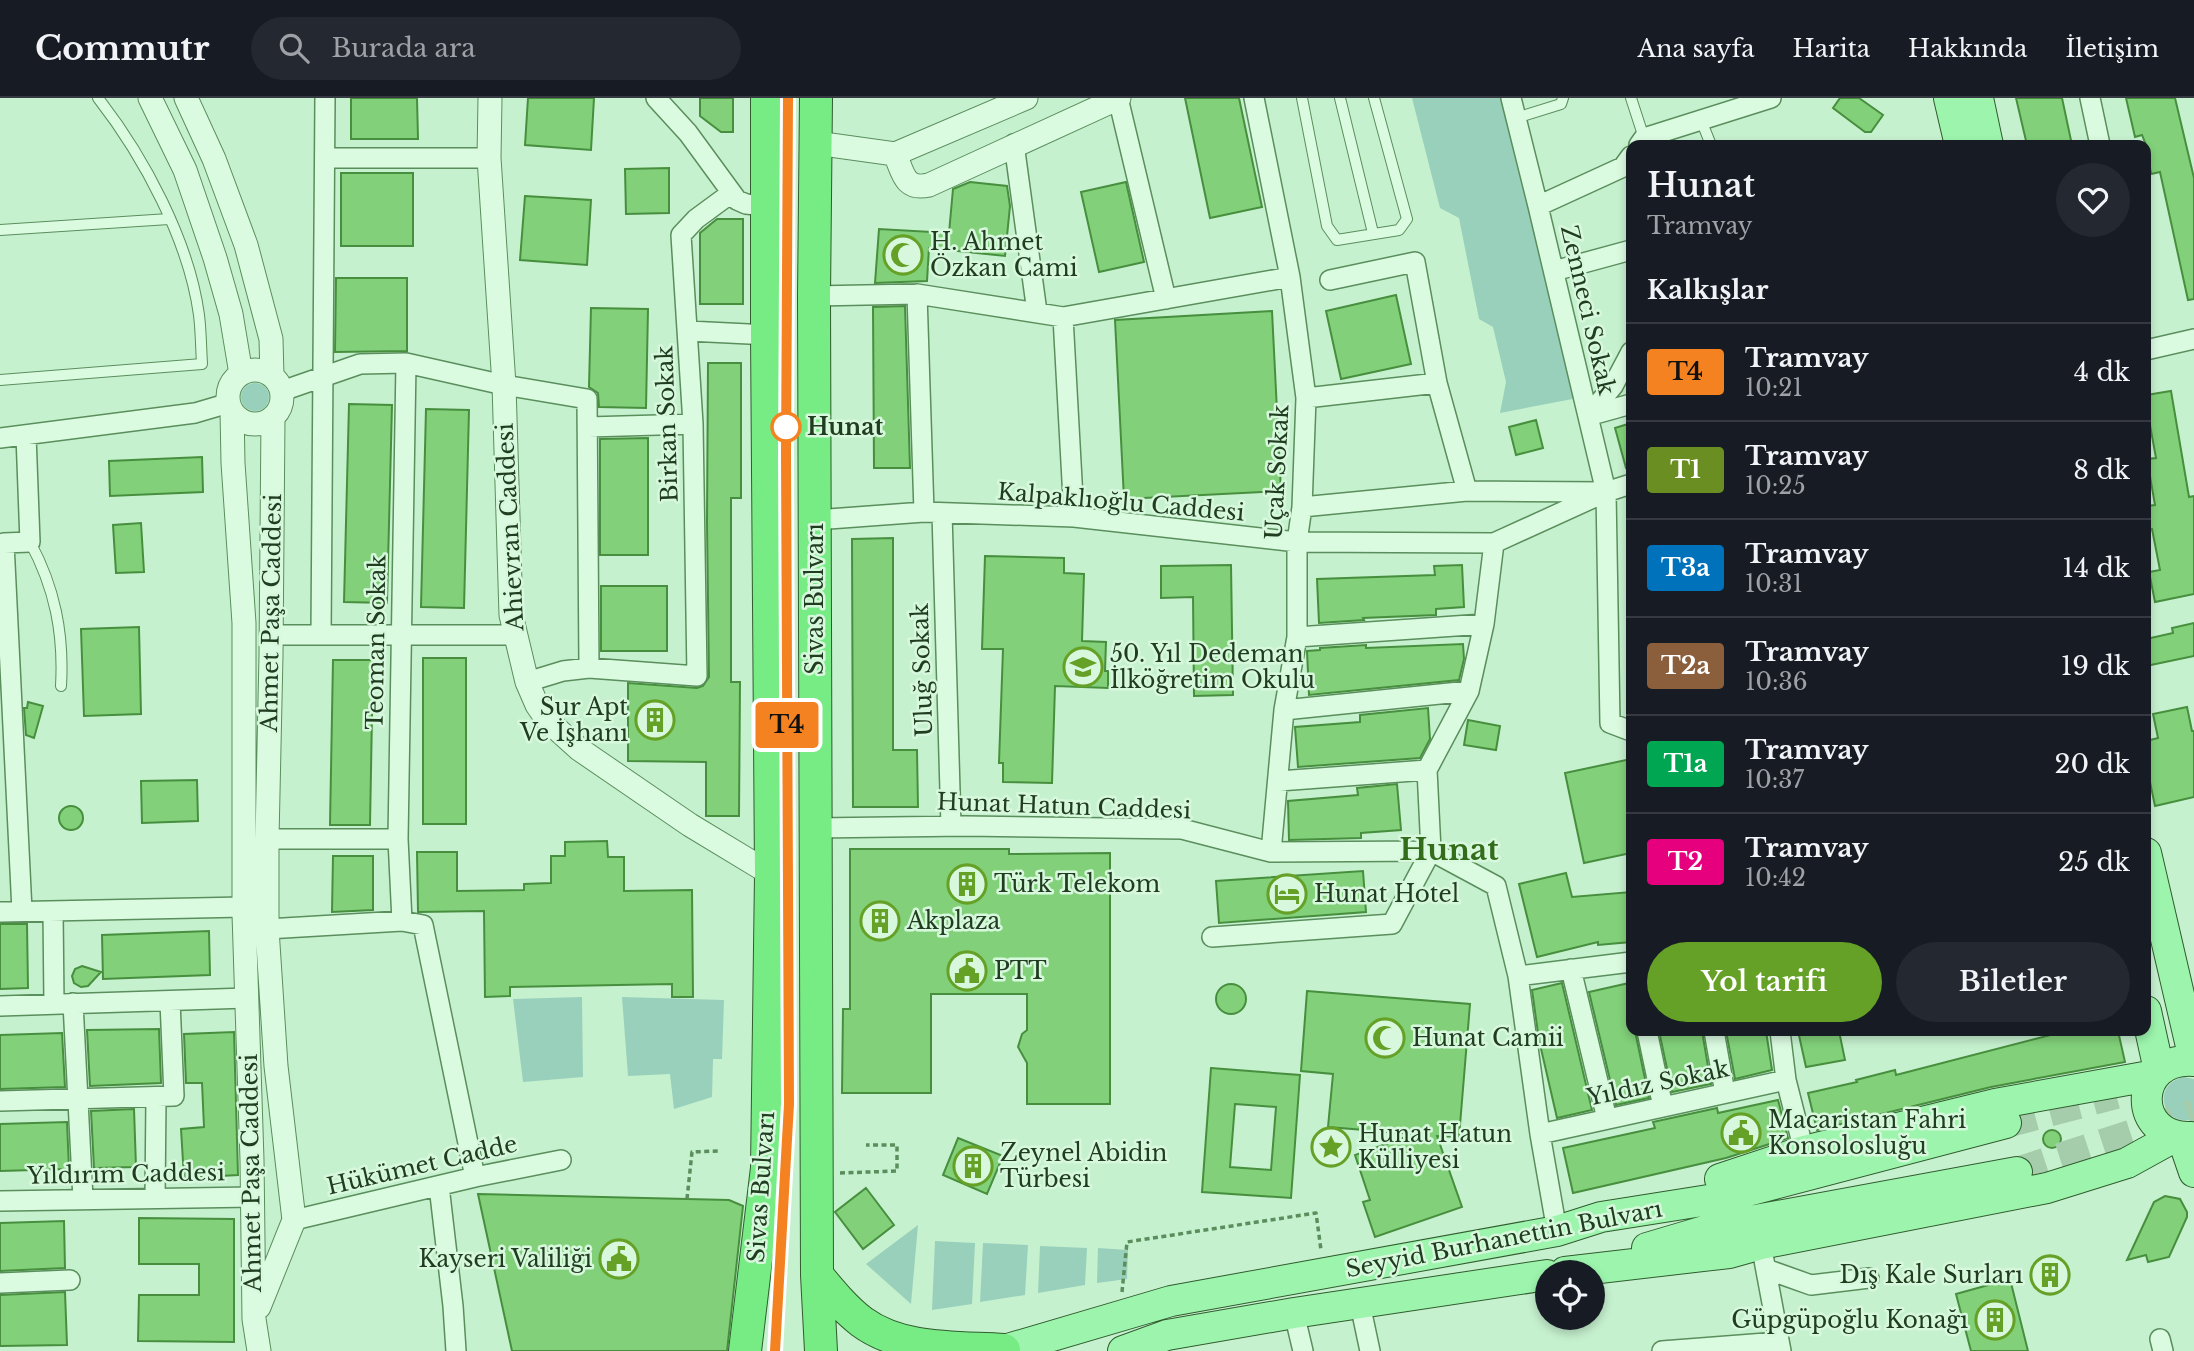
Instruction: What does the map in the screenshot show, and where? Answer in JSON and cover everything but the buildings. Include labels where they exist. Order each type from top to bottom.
[{"type":"highway","name":"Sivas Bulvarı","points":[[745,1351],[767,1168],[771,874],[767,98]]},
{"type":"highway","name":"Sivas Bulvarı","points":[[816,98],[814,296],[817,1275],[821,1351]]},
{"type":"highway","points":[[817,1275],[855,1316],[891,1337],[911,1343],[1003,1351]]},
{"type":"main road","points":[[1949,98],[1959,140]]},
{"type":"main road","points":[[1978,98],[1987,140]]},
{"type":"main road","points":[[1601,1217],[1804,1151],[1995,1104],[2157,1072],[2173,1062],[2194,1060],[2151,875]]},
{"type":"main road","points":[[2151,1036],[2157,1072],[2147,1094],[2150,1114],[2163,1130],[2184,1136]]},
{"type":"main road","name":"Seyyid Burhanettin Bulvarı","points":[[1003,1351],[1171,1301],[1557,1231],[1601,1217],[1721,1198],[2006,1123]]},
{"type":"main road","points":[[2184,1136],[2194,1172]]},
{"type":"main road","points":[[1605,1267],[1729,1252],[1763,1256],[2048,1188],[2127,1163],[2184,1136]]},
{"type":"main road","name":"Seyyid Burhanettin Bulvarı","points":[[1605,1260],[1718,1227],[2017,1172]]},
{"type":"main road","name":"Seyyid Burhanettin Bulvarı","points":[[1123,1351],[1167,1335],[1535,1277]]},
{"type":"street","points":[[150,98],[185,170],[215,258],[231,314],[240,374]]},
{"type":"street","points":[[186,98],[214,159],[246,244],[271,339],[277,384],[279,410],[265,422],[246,422],[238,418],[230,407],[230,387],[240,374],[257,370],[277,384],[324,375],[360,364],[406,363],[504,385],[587,399],[589,668],[563,671],[527,682]]},
{"type":"street","points":[[321,635],[325,98]]},
{"type":"street","name":"Ahievran Caddesi","points":[[490,98],[489,158],[504,385],[510,602],[514,635],[527,682],[548,721],[579,749],[690,825],[771,874]]},
{"type":"street","points":[[656,98],[688,133],[737,201],[766,206]]},
{"type":"street","points":[[816,143],[895,154],[1026,98]]},
{"type":"street","points":[[895,154],[906,180],[920,187],[929,185],[1118,98],[1166,299]]},
{"type":"street","name":"Uçak Sokak","points":[[1254,98],[1290,277],[1306,398],[1302,507],[1297,542],[1297,637],[1284,710],[1271,852]]},
{"type":"street","name":"Zenneci Sokak","points":[[1511,98],[1606,492],[1610,723],[1626,729]]},
{"type":"street","points":[[1647,140],[1771,98]]},
{"type":"street","points":[[2090,98],[2099,140]]},
{"type":"street","points":[[1014,144],[1037,312]]},
{"type":"street","points":[[326,158],[489,158]]},
{"type":"street","points":[[1538,205],[1623,167],[1626,163]]},
{"type":"street","name":"Birkan Sokak","points":[[589,668],[697,676],[694,424],[681,235],[696,219],[730,194]]},
{"type":"street","points":[[1554,271],[1626,251]]},
{"type":"street","points":[[1330,280],[1415,262],[1437,383],[1467,491]]},
{"type":"street","points":[[814,296],[917,294],[1063,317],[1290,277]]},
{"type":"street","name":"Uluğ Sokak","points":[[917,294],[951,826]]},
{"type":"street","points":[[1063,317],[1074,517]]},
{"type":"street","points":[[688,331],[767,335]]},
{"type":"street","points":[[2151,349],[2194,339]]},
{"type":"street","points":[[1588,416],[1613,386],[1626,361]]},
{"type":"street","name":"Teoman Sokak","points":[[402,921],[398,839],[406,363]]},
{"type":"street","points":[[1306,398],[1437,383]]},
{"type":"street","points":[[1588,416],[1626,405]]},
{"type":"street","points":[[0,438],[230,407]]},
{"type":"street","name":"Ahmet Paşa Caddesi","points":[[230,407],[244,622],[244,907],[254,1319]]},
{"type":"street","name":"Ahmet Paşa Caddesi","points":[[254,1319],[293,1220],[276,1066],[267,929],[273,417]]},
{"type":"street","points":[[588,427],[694,424]]},
{"type":"street","points":[[22,911],[8,802],[2,543],[30,541],[26,435]]},
{"type":"street","points":[[1213,937],[1392,924],[1430,851],[1427,770],[1469,691],[1484,624],[1494,542],[1626,486]]},
{"type":"street","points":[[1302,507],[1467,491],[1606,492]]},
{"type":"street","name":"Kalpaklıoğlu Caddesi","points":[[815,520],[933,513],[1074,517],[1297,542],[1494,542]]},
{"type":"street","points":[[1297,637],[1484,624]]},
{"type":"street","points":[[271,635],[514,635]]},
{"type":"street","points":[[1284,710],[1469,691]]},
{"type":"street","points":[[1279,780],[1427,770]]},
{"type":"street","name":"Hunat Hatun Caddesi","points":[[816,828],[951,826],[1182,829],[1271,852],[1430,851],[1496,886],[1518,976],[1557,1231]]},
{"type":"street","points":[[267,839],[398,839]]},
{"type":"street","points":[[0,912],[244,907]]},
{"type":"street","points":[[53,911],[78,1100],[83,1199]]},
{"type":"street","points":[[267,929],[402,921],[423,925],[475,1177]]},
{"type":"street","points":[[1518,976],[1626,963]]},
{"type":"street","points":[[1571,969],[1607,1119]]},
{"type":"street","points":[[0,1006],[247,998]]},
{"type":"street","points":[[0,1101],[174,1096],[170,1001]]},
{"type":"street","points":[[1648,1036],[1663,1107]]},
{"type":"street","points":[[1715,1036],[1726,1093]]},
{"type":"street","points":[[1781,1036],[1786,1080],[1804,1151]]},
{"type":"street","name":"Yıldız Sokak","points":[[1540,1133],[1786,1080]]},
{"type":"street","points":[[155,1198],[156,1098]]},
{"type":"street","name":"Hükümet Cadde","points":[[293,1220],[439,1185],[561,1160]]},
{"type":"street","points":[[439,1185],[456,1351]]},
{"type":"street","name":"Yıldırım Caddesi","points":[[0,1200],[253,1197]]},
{"type":"street","points":[[1763,1256],[1811,1285],[1869,1278]]},
{"type":"street","points":[[1662,1351],[1780,1346],[1763,1256]]},
{"type":"street","points":[[0,1283],[70,1280]]},
{"type":"street","points":[[1360,1304],[1370,1351]]},
{"type":"street","points":[[1294,1313],[1303,1351]]},
{"type":"street","points":[[254,1319],[259,1351]]},
{"type":"lane","points":[[0,380],[202,364],[198,314],[188,265],[153,181],[120,126],[98,98]]},
{"type":"lane","points":[[1302,98],[1327,226],[1337,240],[1399,230],[1407,219],[1374,98]]},
{"type":"lane","points":[[1340,98],[1373,233]]},
{"type":"lane","points":[[1516,118],[1560,104],[1563,98]]},
{"type":"lane","points":[[1631,98],[1641,140]]},
{"type":"lane","points":[[1702,120],[1709,140]]},
{"type":"lane","points":[[0,230],[169,219]]},
{"type":"lane","points":[[30,541],[47,577],[58,615],[62,650],[61,686]]},
{"type":"path","points":[[817,1174],[897,1171],[897,1145],[866,1145]]},
{"type":"path","points":[[687,1199],[692,1152],[718,1151]]},
{"type":"path","points":[[1119,1317],[1127,1242],[1317,1213],[1319,1238]]},
{"type":"green space","points":[[1412,98],[1511,98],[1583,397],[1500,413],[1506,382],[1493,327],[1479,319],[1459,218],[1440,208]]},
{"type":"green space","points":[[255,383],[265,387],[269,397],[265,407],[255,411],[245,407],[241,397],[245,387]]},
{"type":"green space","points":[[582,997],[583,1077],[523,1082],[513,999]]},
{"type":"green space","points":[[622,997],[724,1000],[722,1059],[713,1059],[712,1097],[674,1109],[670,1074],[628,1076]]},
{"type":"green space","points":[[2184,1077],[2194,1079],[2194,1119],[2174,1117],[2164,1104],[2167,1087]]},
{"type":"green space","points":[[918,1225],[911,1304],[866,1264]]},
{"type":"green space","points":[[935,1241],[975,1243],[972,1304],[932,1310]]},
{"type":"green space","points":[[983,1243],[1028,1245],[1025,1295],[980,1302]]},
{"type":"green space","points":[[1040,1246],[1087,1248],[1085,1285],[1038,1293]]},
{"type":"green space","points":[[1098,1248],[1128,1250],[1127,1279],[1097,1283]]},
{"type":"tunnel","points":[[2006,1123],[2116,1094]]},
{"type":"tunnel","points":[[2017,1172],[2194,1114]]},
{"type":"tram line","points":[[775,1351],[789,1104],[786,427],[788,98]]},
{"type":"tram line","name":"T4","points":[[775,1351],[789,1104],[786,454],[788,98]]},
{"type":"place","name":"H. Ahmet Özkan Cami","points":[[903,255]]},
{"type":"place","name":"Hunat","points":[[786,427]]},
{"type":"place","name":"50. Yıl Dedeman İlköğretim Okulu","points":[[1083,667]]},
{"type":"place","name":"Sur Apt Ve İşhanı","points":[[655,720]]},
{"type":"place","name":"Türk Telekom","points":[[967,884]]},
{"type":"place","name":"Hunat Hotel","points":[[1287,894]]},
{"type":"place","name":"Akplaza","points":[[880,921]]},
{"type":"place","name":"PTT","points":[[967,971]]},
{"type":"place","name":"Hunat Camii","points":[[1385,1038]]},
{"type":"place","name":"Macaristan Fahri Konsolosluğu","points":[[1741,1133]]},
{"type":"place","name":"Hunat Hatun Külliyesi","points":[[1331,1147]]},
{"type":"place","name":"Zeynel Abidin Türbesi","points":[[973,1166]]},
{"type":"place","name":"Kayseri Valiliği","points":[[619,1259]]},
{"type":"place","name":"Dış Kale Surları","points":[[2050,1275]]},
{"type":"place","name":"Güpgüpoğlu Konağı","points":[[1995,1320]]},
{"type":"district","name":"Hunat","points":[[1449,850]]}]
